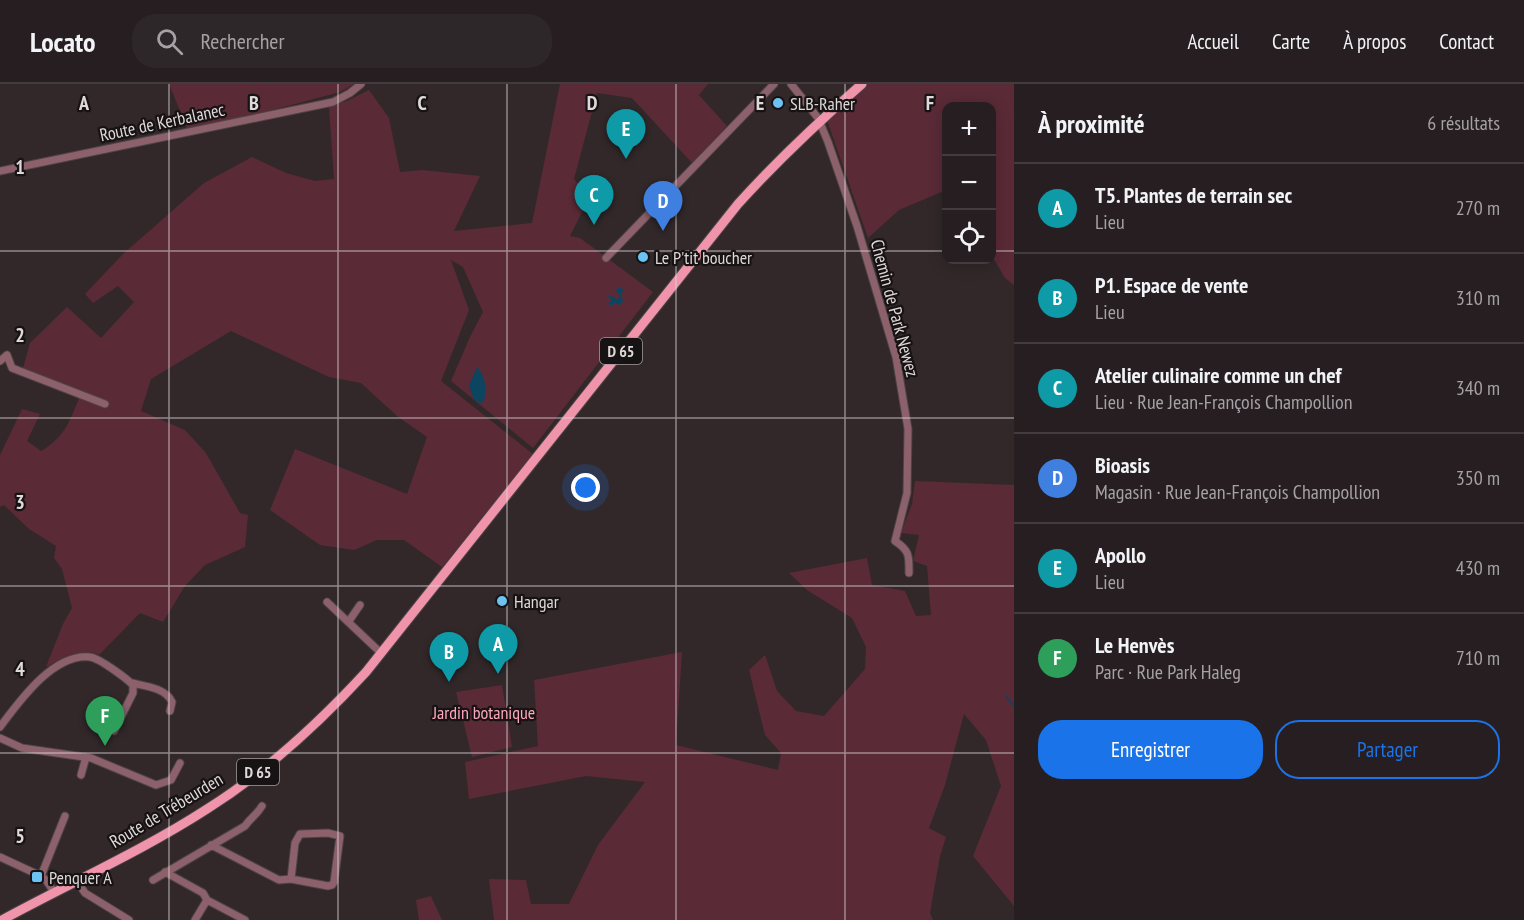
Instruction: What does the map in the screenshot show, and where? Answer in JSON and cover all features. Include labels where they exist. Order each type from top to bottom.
[{"type":"main road","name":"D 65","points":[[819,121],[862,84]]},
{"type":"main road","name":"Route de Trébeurden","points":[[2,920],[207,809],[253,776],[335,706],[381,653],[738,204],[779,159],[819,121]]},
{"type":"street","name":"Route de Kerbalanec","points":[[0,171],[333,102],[361,84]]},
{"type":"street","points":[[606,258],[774,84]]},
{"type":"street","points":[[791,84],[819,121]]},
{"type":"street","name":"Chemin de Park Newez","points":[[819,121],[857,226],[896,357],[908,429],[907,493],[895,541],[908,552],[909,573]]},
{"type":"street","points":[[0,361],[7,355],[12,368],[105,404]]},
{"type":"street","points":[[327,602],[381,653]]},
{"type":"street","points":[[349,621],[360,605]]},
{"type":"street","points":[[0,727],[34,685],[49,672],[70,661],[88,657],[132,683],[166,694],[172,702],[170,711]]},
{"type":"street","points":[[114,731],[133,693],[132,683]]},
{"type":"street","points":[[0,738],[22,748],[86,757],[156,785],[171,780],[180,763]]},
{"type":"street","points":[[81,775],[86,757]]},
{"type":"street","points":[[153,880],[245,826],[249,820],[256,817],[262,806]]},
{"type":"street","points":[[41,876],[65,816]]},
{"type":"street","points":[[211,846],[279,880],[291,879],[309,884],[332,885],[340,836],[328,833],[300,834],[295,843],[291,879]]},
{"type":"street","points":[[0,856],[41,876],[54,892]]},
{"type":"street","points":[[165,872],[203,893],[207,900],[245,920]]},
{"type":"street","points":[[77,880],[85,893],[129,920]]},
{"type":"street","points":[[195,920],[207,900]]},
{"type":"green space","points":[[169,84],[354,84],[340,92],[232,121],[187,128]]},
{"type":"green space","points":[[560,84],[708,84],[699,95],[727,126],[692,163],[632,98],[597,93],[574,179],[590,196],[570,236],[580,238],[653,292],[533,448],[451,381],[483,312],[463,267],[451,260],[469,310],[441,381],[533,454],[442,567],[404,540],[377,540],[354,550],[320,545],[270,510],[295,449],[407,494],[427,437],[397,416],[361,383],[329,377],[231,331],[151,379],[141,411],[185,430],[206,453],[240,513],[248,515],[245,547],[205,565],[185,586],[163,622],[140,613],[99,655],[79,653],[46,667],[72,608],[62,569],[54,558],[56,546],[29,529],[4,505],[0,507],[0,455],[22,409],[40,414],[27,441],[41,451],[61,434],[80,396],[22,372],[30,343],[67,307],[101,338],[134,302],[118,286],[93,303],[85,294],[123,254],[204,183],[252,157],[286,173],[315,181],[334,179],[329,107],[369,90],[389,118],[400,172],[422,170],[480,176],[454,231],[532,223]]},
{"type":"green space","points":[[868,84],[1014,84],[1014,285],[1005,278],[996,263],[996,102],[942,102],[942,192],[899,210],[868,238],[827,120]]},
{"type":"green space","points":[[915,481],[1014,485],[1014,906],[973,856],[1001,786],[986,740],[964,714],[945,785],[929,828],[946,837],[940,856],[930,913],[933,920],[494,920],[489,879],[526,880],[531,904],[569,904],[598,845],[645,782],[586,776],[469,799],[465,762],[538,746],[534,680],[682,652],[676,745],[778,770],[781,753],[765,735],[749,670],[765,655],[777,691],[796,711],[824,716],[865,669],[866,647],[852,618],[807,590],[789,573],[867,558],[872,585],[905,591],[916,616],[931,615],[927,566],[913,561],[919,535],[901,533],[912,504]]},
{"type":"green space","name":"Jardin botanique","points":[[502,685],[512,747],[472,757],[456,692]]},
{"type":"green space","points":[[431,896],[442,920],[419,920],[416,900]]},
{"type":"water","points":[[619,287],[624,290],[621,294],[623,302],[619,305],[613,302],[613,305],[610,305],[608,303],[612,300],[608,296],[611,295],[617,300],[620,295],[616,291]]},
{"type":"water","points":[[477,367],[485,384],[485,398],[480,403],[474,400],[469,386]]},
{"type":"waterway","points":[[1006,696],[1014,706]]},
{"type":"place","name":"SLB-Raher","points":[[778,103]]},
{"type":"place","name":"Apollo","points":[[626,159]]},
{"type":"place","name":"Atelier culinaire comme un chef","points":[[594,225]]},
{"type":"place","name":"Bioasis","points":[[663,231]]},
{"type":"place","name":"Le P'tit boucher","points":[[643,257]]},
{"type":"place","name":"Hangar","points":[[502,601]]},
{"type":"place","name":"T5. Plantes de terrain sec","points":[[498,674]]},
{"type":"place","name":"P1. Espace de vente","points":[[449,682]]},
{"type":"place","name":"Le Henvès","points":[[105,746]]},
{"type":"place","name":"Penquer A","points":[[37,877]]}]
